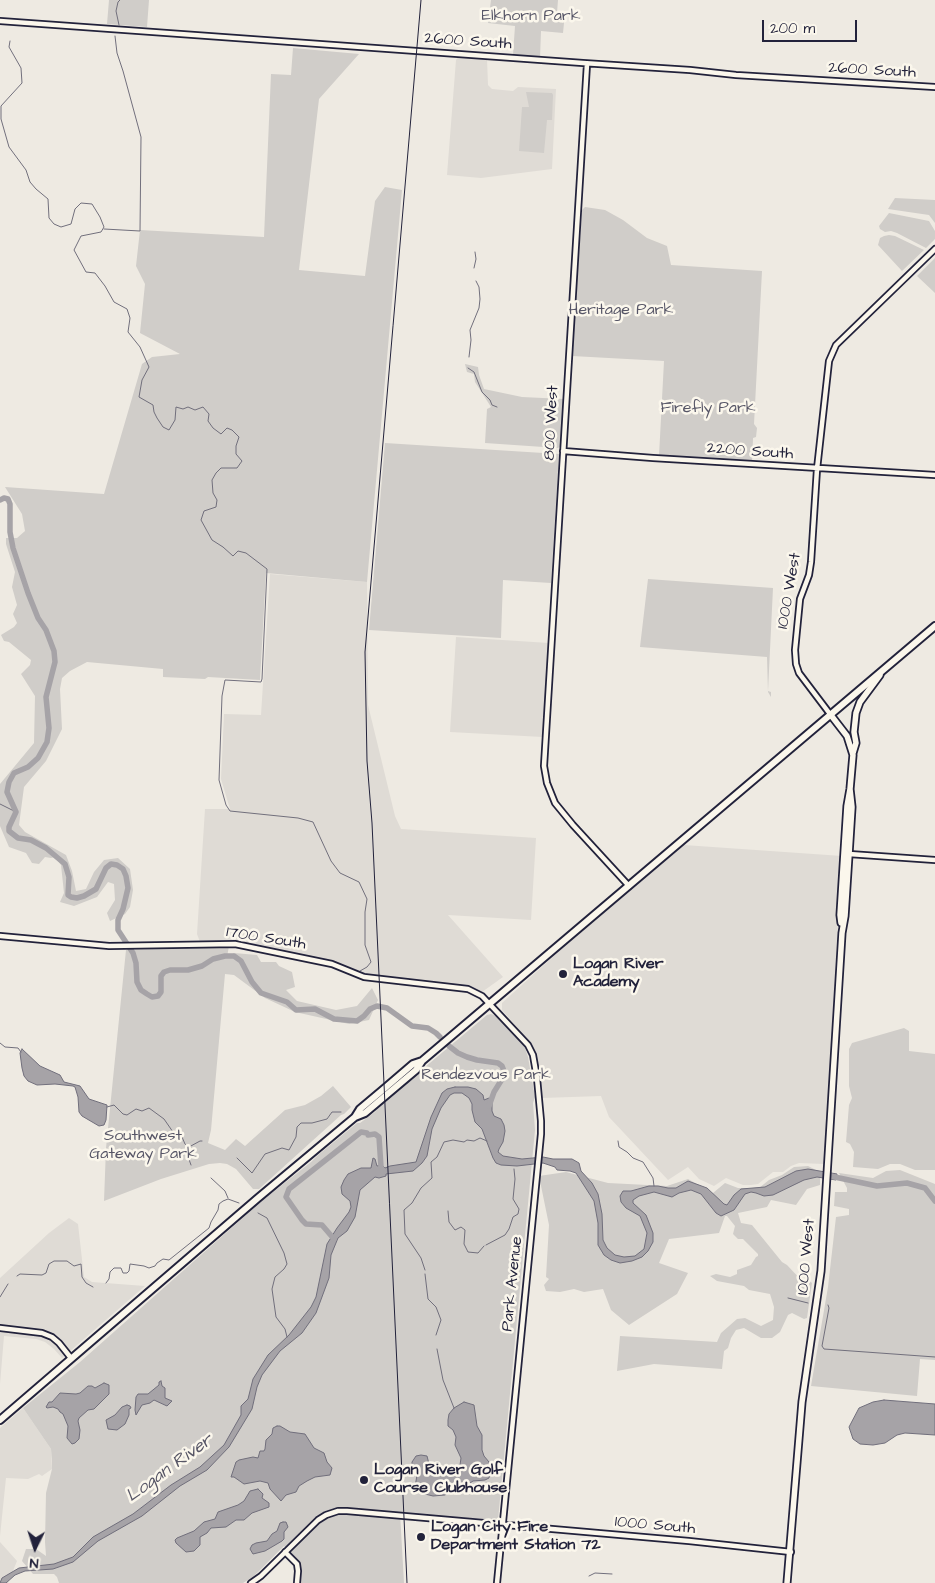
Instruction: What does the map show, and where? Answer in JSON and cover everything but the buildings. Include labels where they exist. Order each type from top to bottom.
[{"type":"highway","points":[[1,1421],[71,1358],[355,1117],[360,1109],[413,1064],[422,1060],[935,626]]},
{"type":"main road","points":[[853,755],[856,743],[854,732],[856,713],[860,702],[883,670]]},
{"type":"main road","name":"1000 West","points":[[788,1583],[802,1402],[819,1287],[827,1189],[844,921],[848,800],[853,755],[847,736],[830,714]]},
{"type":"main road","name":"1000 West","points":[[842,932],[840,915],[852,807],[850,790]]},
{"type":"street","name":"2600 South","points":[[0,21],[690,70],[736,75],[935,87]]},
{"type":"street","name":"800 West","points":[[587,64],[544,766],[547,783],[556,803],[574,826],[629,886]]},
{"type":"street","name":"1000 West","points":[[830,714],[799,673],[795,650],[800,599],[809,574],[811,562],[817,468],[827,376],[832,353],[836,345],[935,249]]},
{"type":"street","name":"2200 South","points":[[563,451],[935,475]]},
{"type":"street","points":[[847,854],[935,860]]},
{"type":"street","name":"1700 South","points":[[0,936],[109,946],[235,944],[332,964],[364,977],[468,989],[482,996],[489,1003]]},
{"type":"street","name":"Park Avenue","points":[[489,1003],[518,1033],[528,1045],[533,1055],[541,1121],[497,1583]]},
{"type":"street","points":[[0,1328],[42,1333],[52,1337],[59,1342],[71,1358]]},
{"type":"street","name":"1000 South","points":[[285,1552],[318,1520],[326,1515],[338,1512],[360,1512],[791,1552]]},
{"type":"street","points":[[251,1583],[261,1576],[285,1552],[297,1564],[297,1583]]},
{"type":"shaded area","points":[[458,57],[487,59],[488,85],[492,89],[513,91],[518,87],[556,89],[552,169],[481,178],[447,175],[456,60]]},
{"type":"shaded area","points":[[270,574],[367,582],[368,705],[395,816],[401,829],[536,838],[531,920],[448,915],[503,977],[482,992],[475,988],[364,975],[340,964],[240,942],[200,942],[197,934],[205,809],[230,809],[221,779],[224,714],[261,715]]},
{"type":"shaded area","points":[[456,637],[549,643],[543,737],[450,732]]},
{"type":"shaded area","points":[[684,845],[842,856],[824,1164],[799,1163],[783,1172],[773,1172],[758,1184],[751,1185],[743,1185],[726,1178],[714,1186],[699,1179],[688,1167],[668,1180],[609,1117],[601,1096],[542,1098],[534,1051],[530,1042],[502,1010],[502,1003],[566,945]]},
{"type":"shaded area","points":[[22,1049],[40,1066],[60,1075],[64,1082],[80,1086],[89,1099],[107,1105],[104,1125],[99,1126],[82,1116],[79,1112],[75,1087],[55,1084],[37,1085],[28,1081],[24,1076],[22,1068],[20,1053]]},
{"type":"shaded area","points":[[455,1087],[476,1089],[483,1095],[484,1100],[489,1098],[492,1100],[494,1116],[501,1119],[504,1125],[503,1142],[498,1152],[503,1156],[522,1159],[543,1157],[572,1159],[579,1163],[581,1171],[592,1183],[598,1194],[602,1214],[603,1240],[607,1248],[615,1255],[624,1257],[635,1256],[644,1249],[647,1233],[640,1216],[626,1208],[621,1202],[620,1196],[623,1191],[631,1191],[649,1186],[676,1188],[688,1181],[707,1188],[727,1205],[741,1189],[765,1187],[796,1171],[808,1169],[837,1174],[836,1180],[817,1177],[804,1180],[773,1195],[764,1196],[751,1192],[745,1194],[734,1210],[721,1216],[716,1213],[701,1194],[691,1190],[672,1197],[654,1192],[639,1196],[633,1200],[633,1203],[646,1215],[653,1233],[653,1242],[642,1257],[620,1263],[604,1255],[598,1245],[598,1223],[594,1201],[576,1173],[557,1170],[555,1167],[543,1163],[517,1166],[496,1163],[482,1129],[475,1122],[469,1098],[462,1093],[454,1093],[450,1095],[441,1108],[432,1129],[427,1156],[422,1163],[413,1171],[386,1174],[386,1176],[379,1178],[375,1177],[360,1190],[355,1217],[347,1231],[338,1238],[331,1255],[329,1278],[316,1313],[302,1333],[280,1351],[262,1375],[252,1409],[229,1447],[207,1470],[180,1486],[142,1516],[98,1541],[73,1562],[53,1569],[25,1571],[15,1575],[6,1583],[0,1583],[2,1578],[19,1568],[54,1564],[73,1557],[93,1537],[133,1514],[171,1485],[200,1467],[224,1445],[241,1415],[241,1406],[248,1399],[253,1379],[268,1355],[289,1335],[311,1307],[316,1297],[327,1244],[351,1207],[350,1201],[342,1194],[341,1187],[344,1180],[348,1174],[361,1168],[371,1168],[373,1158],[377,1166],[382,1165],[385,1168],[416,1162],[431,1117],[442,1093],[447,1089]]},
{"type":"shaded area","points":[[69,1218],[78,1224],[84,1277],[92,1282],[145,1286],[62,1358],[45,1342],[36,1339],[4,1336],[0,1384],[0,1278],[49,1233]]},
{"type":"shaded area","points":[[161,1381],[162,1386],[165,1388],[165,1398],[172,1401],[167,1406],[154,1400],[142,1405],[136,1415],[136,1397],[138,1394],[148,1394]]},
{"type":"shaded area","points":[[104,1383],[109,1385],[109,1394],[94,1409],[88,1410],[79,1418],[79,1439],[72,1444],[67,1438],[68,1426],[63,1414],[58,1409],[46,1407],[60,1393],[76,1394],[88,1386],[95,1388]]},
{"type":"shaded area","points":[[884,1400],[935,1404],[935,1435],[905,1433],[897,1435],[885,1443],[873,1445],[860,1444],[853,1439],[849,1427],[859,1408]]},
{"type":"shaded area","points":[[464,1402],[474,1405],[477,1426],[482,1435],[482,1450],[489,1462],[489,1478],[473,1481],[467,1485],[455,1488],[445,1495],[433,1496],[425,1494],[415,1487],[417,1475],[412,1467],[412,1462],[416,1456],[421,1455],[427,1456],[430,1468],[448,1471],[456,1469],[460,1465],[461,1458],[455,1445],[456,1437],[453,1430],[448,1426],[448,1420],[449,1414],[454,1408]]},
{"type":"shaded area","points":[[127,1405],[131,1408],[129,1409],[129,1415],[125,1424],[117,1430],[108,1429],[106,1420]]},
{"type":"shaded area","points":[[23,1408],[51,1449],[52,1469],[42,1476],[39,1474],[28,1479],[6,1478],[0,1536],[0,1428]]},
{"type":"shaded area","points":[[277,1426],[290,1432],[305,1434],[314,1448],[324,1453],[327,1462],[332,1468],[330,1475],[315,1477],[307,1481],[299,1486],[296,1492],[286,1495],[281,1501],[270,1489],[268,1483],[260,1481],[244,1484],[231,1477],[236,1462],[253,1457],[258,1458],[260,1451],[265,1449],[266,1440],[272,1434],[273,1428]]},
{"type":"shaded area","points":[[258,1489],[263,1494],[262,1498],[269,1503],[269,1507],[252,1513],[244,1520],[236,1520],[226,1527],[211,1528],[200,1537],[200,1545],[194,1551],[186,1552],[176,1543],[175,1540],[177,1538],[194,1531],[204,1522],[215,1519],[218,1512],[238,1505],[244,1501],[250,1491]]},
{"type":"shaded area","points":[[286,1522],[288,1527],[284,1532],[284,1539],[265,1551],[253,1554],[250,1549],[252,1545],[267,1541],[277,1531],[280,1523]]},
{"type":"shaded area","points":[[0,1542],[17,1561],[8,1583],[0,1583]]},
{"type":"green space","points":[[109,0],[149,0],[147,27],[107,24]]},
{"type":"green space","name":"Elkhorn Park","points":[[491,0],[558,0],[557,13],[565,13],[563,33],[541,31],[540,58],[513,55],[515,26],[488,23]]},
{"type":"green space","points":[[293,48],[359,54],[319,99],[299,270],[365,276],[375,201],[385,187],[402,190],[367,582],[266,573],[260,680],[163,677],[163,669],[87,662],[70,671],[62,678],[60,689],[62,729],[46,761],[24,787],[19,825],[25,832],[66,855],[76,891],[86,889],[94,872],[104,860],[118,858],[130,869],[133,890],[130,907],[125,914],[110,921],[107,913],[115,900],[114,884],[108,882],[97,897],[74,906],[60,902],[64,893],[61,865],[55,857],[45,857],[39,864],[32,863],[26,853],[9,847],[0,826],[0,784],[34,743],[35,696],[21,674],[30,665],[31,660],[9,642],[4,641],[1,635],[17,623],[13,614],[17,605],[12,587],[15,572],[6,544],[6,538],[17,538],[25,531],[22,514],[5,487],[104,494],[142,364],[152,357],[180,354],[140,333],[145,284],[136,266],[140,230],[264,237],[271,74],[291,75]]},
{"type":"green space","points":[[526,92],[552,93],[553,95],[552,120],[547,120],[544,153],[519,151],[522,107],[529,107]]},
{"type":"green space","points":[[895,198],[935,200],[935,223],[929,215],[888,209]]},
{"type":"green space","points":[[585,207],[605,210],[623,220],[647,238],[667,246],[671,265],[762,271],[754,424],[757,428],[756,437],[753,438],[752,463],[659,456],[664,361],[572,356],[582,210]]},
{"type":"green space","points":[[889,213],[929,221],[935,231],[935,239],[926,248],[897,233],[885,232],[879,226]]},
{"type":"green space","points":[[889,235],[924,250],[902,271],[878,245],[880,238]]},
{"type":"green space","points":[[935,258],[935,293],[917,276]]},
{"type":"green space","points":[[465,364],[478,367],[484,389],[522,397],[564,399],[561,446],[558,448],[485,443],[487,409],[491,407],[475,382],[474,374],[467,372]]},
{"type":"green space","points":[[385,443],[559,454],[551,583],[503,580],[501,638],[369,630]]},
{"type":"green space","points":[[648,579],[773,588],[768,691],[771,692],[771,697],[768,692],[767,657],[640,647]]},
{"type":"green space","name":"Southwest Gateway Park","points":[[229,946],[227,957],[234,953],[257,955],[261,962],[276,962],[279,966],[292,972],[295,987],[286,990],[297,1001],[336,1010],[357,1006],[372,988],[378,1000],[369,1020],[349,1024],[295,1012],[265,998],[234,975],[225,974],[211,1130],[208,1143],[225,1150],[236,1139],[245,1146],[285,1110],[305,1105],[321,1096],[333,1086],[351,1107],[259,1189],[253,1189],[236,1169],[227,1164],[220,1163],[209,1164],[161,1179],[104,1201],[106,1148],[126,950]]},
{"type":"green space","name":"Rendezvous Park","points":[[487,1015],[496,1016],[524,1045],[535,1097],[533,1103],[535,1130],[498,1520],[400,1513],[404,1583],[300,1583],[301,1569],[299,1562],[284,1546],[253,1577],[243,1583],[59,1583],[54,1574],[33,1574],[22,1561],[26,1549],[36,1549],[46,1556],[46,1493],[52,1461],[51,1449],[23,1408],[80,1362],[263,1200],[357,1123],[360,1123],[375,1112],[381,1104]]},
{"type":"green space","points":[[904,1028],[909,1031],[909,1051],[935,1054],[935,1170],[915,1170],[900,1164],[890,1164],[878,1169],[853,1167],[854,1152],[850,1144],[846,1142],[849,1105],[852,1098],[849,1086],[849,1049],[852,1043]]},
{"type":"green space","points":[[808,1166],[820,1172],[820,1185],[807,1189],[796,1205],[771,1200],[767,1207],[738,1213],[741,1223],[752,1225],[782,1262],[803,1282],[809,1280],[812,1283],[807,1318],[804,1319],[792,1313],[788,1315],[780,1332],[772,1338],[761,1338],[744,1328],[736,1330],[728,1348],[724,1351],[722,1369],[654,1364],[617,1371],[620,1336],[717,1342],[721,1333],[737,1319],[745,1318],[761,1326],[773,1320],[774,1307],[770,1294],[749,1290],[744,1286],[717,1281],[710,1276],[716,1274],[730,1277],[737,1274],[737,1270],[751,1265],[758,1256],[743,1239],[738,1239],[733,1234],[735,1226],[727,1216],[725,1216],[719,1233],[669,1239],[659,1263],[688,1273],[677,1294],[629,1325],[611,1310],[603,1289],[584,1292],[574,1289],[560,1292],[546,1291],[544,1285],[549,1279],[546,1277],[549,1225],[539,1176],[566,1172],[608,1183],[667,1186],[688,1179],[713,1193],[725,1183],[738,1188],[759,1188],[769,1180],[782,1175],[794,1167]]},
{"type":"green space","points":[[900,1170],[935,1184],[935,1360],[920,1359],[917,1396],[811,1386],[828,1287],[836,1217],[849,1215],[849,1209],[834,1206],[835,1192],[847,1192],[847,1188],[839,1173],[873,1178],[886,1171]]},
{"type":"waterway","points":[[119,25],[116,11],[120,0]]},
{"type":"waterway","points":[[104,229],[140,231],[141,137],[117,53],[115,36]]},
{"type":"waterway","points":[[10,41],[9,47],[21,68],[22,83],[1,106],[1,119],[9,147],[26,170],[30,182],[48,199],[49,218],[54,224],[61,227],[71,224],[75,209],[81,203],[92,204],[100,217],[104,227],[101,232],[81,236],[74,250],[86,272],[95,273],[114,302],[127,309],[130,318],[128,332],[140,347],[149,367],[142,380],[139,397],[153,405],[157,418],[163,427],[169,430],[175,420],[176,407],[183,409],[188,407],[195,410],[203,407],[209,414],[208,421],[213,428],[221,434],[227,428],[239,437],[236,454],[242,461],[237,468],[221,468],[216,473],[212,480],[213,493],[217,500],[216,507],[204,511],[201,520],[212,540],[233,556],[238,551],[246,553],[267,569],[262,679],[261,682],[225,680],[222,696],[219,780],[226,805],[230,811],[298,818],[313,822],[331,861],[340,873],[359,882],[367,899],[365,945],[371,962],[360,971]]},
{"type":"waterway","points":[[474,268],[475,252]]},
{"type":"waterway","points":[[469,357],[470,330],[479,308],[480,299],[479,287],[476,281]]},
{"type":"waterway","points":[[468,368],[474,372],[482,392],[492,405],[497,407]]},
{"type":"waterway","points":[[0,500],[8,499],[10,504],[10,532],[13,548],[28,593],[54,651],[55,662],[46,697],[49,728],[47,742],[38,758],[28,767],[14,773],[9,782],[7,792],[16,812],[9,831],[18,838],[31,840],[46,848],[65,864],[69,877],[68,895],[71,897],[84,896],[96,889],[106,868],[111,864],[123,869],[128,888],[118,920],[118,930],[133,953],[136,963],[137,982],[141,990],[152,997],[158,996],[161,992],[161,976],[164,972],[188,970],[202,966],[213,959],[234,956],[241,961],[252,982],[261,993],[287,1002],[296,1010],[315,1009],[334,1019],[357,1021],[370,1009],[377,1006],[387,1008],[412,1026],[428,1028],[440,1037]]},
{"type":"waterway","points":[[0,804],[16,812]]},
{"type":"waterway","points":[[0,1043],[5,1047],[18,1048],[21,1052]]},
{"type":"waterway","points":[[449,1046],[467,1057],[498,1063],[502,1066],[504,1076],[494,1092],[489,1106]]},
{"type":"waterway","points":[[107,1107],[114,1105],[123,1114],[127,1115],[136,1109],[142,1111],[149,1108],[164,1119],[173,1132],[182,1137],[189,1148],[186,1151],[191,1165]]},
{"type":"waterway","points":[[237,1158],[252,1173],[265,1154],[282,1148],[289,1150],[296,1137],[297,1127],[301,1123],[312,1123],[327,1119],[332,1112],[341,1112]]},
{"type":"waterway","name":"Logan River","points":[[334,1239],[322,1225],[306,1224],[302,1220],[286,1197],[289,1189],[361,1132],[368,1135],[375,1134],[379,1137],[381,1167],[383,1171]]},
{"type":"waterway","points":[[425,1270],[421,1258],[405,1234],[404,1210],[412,1203],[421,1188],[432,1178],[431,1162],[437,1157],[444,1142],[453,1140],[474,1141],[480,1138],[487,1141]]},
{"type":"waterway","points":[[189,1147],[202,1141]]},
{"type":"waterway","points":[[618,1141],[619,1147],[633,1158],[643,1162],[653,1178],[654,1186]]},
{"type":"waterway","points":[[486,1245],[505,1235],[513,1217],[518,1214],[519,1209],[513,1199],[514,1169]]},
{"type":"waterway","name":"Logan River","points":[[830,1176],[877,1186],[907,1183],[925,1188],[935,1201]]},
{"type":"waterway","points":[[211,1178],[225,1191],[228,1198]]},
{"type":"waterway","points":[[106,1283],[110,1272],[114,1268],[121,1268],[123,1273],[127,1273],[130,1264],[149,1268],[155,1266],[163,1259],[169,1260],[209,1228],[219,1204],[228,1199],[239,1203]]},
{"type":"waterway","points":[[448,1211],[449,1222],[455,1230],[461,1227],[465,1230],[464,1244],[468,1252],[478,1253],[484,1246]]},
{"type":"waterway","points":[[258,1213],[267,1218],[284,1253],[287,1264],[275,1277],[272,1289],[276,1317],[285,1329],[287,1337]]},
{"type":"waterway","points":[[17,1276],[20,1274],[42,1275],[46,1273],[49,1264],[54,1261],[67,1261],[74,1266],[81,1264],[82,1277],[86,1283],[93,1287]]},
{"type":"waterway","points":[[425,1274],[428,1299],[436,1307],[441,1320],[436,1335]]},
{"type":"waterway","points":[[0,1297],[8,1284]]},
{"type":"waterway","points":[[788,1298],[808,1303]]},
{"type":"waterway","points":[[828,1305],[822,1346],[824,1349],[935,1357]]},
{"type":"waterway","points":[[437,1349],[443,1380],[454,1408]]},
{"type":"waterway","points":[[589,1576],[595,1573],[612,1574]]},
{"type":"railway","points":[[407,1583],[372,823],[367,761],[365,652],[421,0]]},
{"type":"place","name":"Logan River Academy","points":[[563,974]]},
{"type":"place","name":"Logan River Golf Course Clubhouse","points":[[364,1480]]},
{"type":"place","name":"Logan City Fire Department Station 72","points":[[421,1537]]},
{"type":"park label","name":"Heritage Park","points":[[621,311]]},
{"type":"park label","name":"Firefly Park","points":[[708,409]]}]
